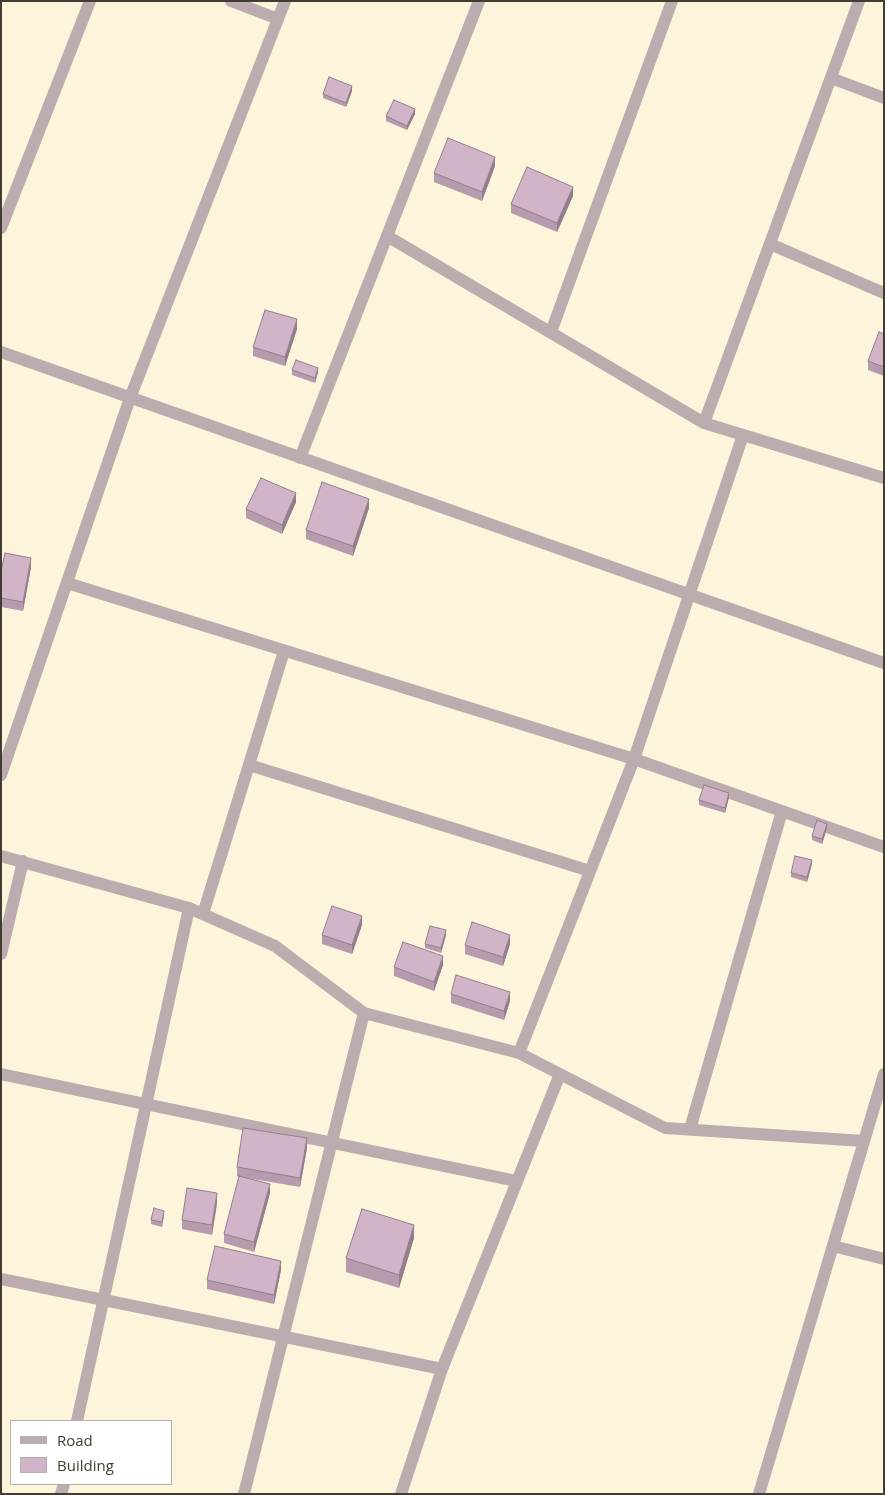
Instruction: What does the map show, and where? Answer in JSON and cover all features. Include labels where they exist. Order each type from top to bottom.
[{"type":"street","points":[[1,228],[90,1]]},
{"type":"street","points":[[231,1],[278,19]]},
{"type":"street","points":[[1,775],[130,398],[285,1]]},
{"type":"street","points":[[300,458],[479,1]]},
{"type":"street","points":[[551,332],[672,1]]},
{"type":"street","points":[[704,423],[859,1]]},
{"type":"street","points":[[831,78],[884,98]]},
{"type":"street","points":[[387,236],[704,423],[884,478]]},
{"type":"street","points":[[770,244],[884,292]]},
{"type":"street","points":[[1,352],[884,663]]},
{"type":"street","points":[[519,1053],[634,759],[743,435]]},
{"type":"street","points":[[67,583],[634,759],[884,847]]},
{"type":"street","points":[[203,914],[284,651]]},
{"type":"street","points":[[248,765],[590,871]]},
{"type":"street","points":[[690,1129],[782,811]]},
{"type":"street","points":[[1,856],[189,908],[275,946],[364,1013],[519,1053],[666,1128],[864,1141]]},
{"type":"street","points":[[1,954],[23,861]]},
{"type":"street","points":[[77,1420],[189,908]]},
{"type":"street","points":[[244,1494],[364,1013]]},
{"type":"street","points":[[1,1074],[517,1181]]},
{"type":"street","points":[[401,1494],[442,1369],[560,1074]]},
{"type":"street","points":[[759,1494],[864,1141],[880,1102],[884,1074]]},
{"type":"street","points":[[833,1246],[884,1259]]},
{"type":"street","points":[[1,1279],[442,1369]]},
{"type":"building","points":[[329,77],[352,86],[346,103],[323,94]]},
{"type":"building","points":[[394,100],[415,109],[407,126],[386,116]]},
{"type":"building","points":[[448,138],[495,157],[482,192],[434,173]]},
{"type":"building","points":[[527,167],[573,187],[557,223],[511,204]]},
{"type":"building","points":[[265,310],[297,319],[285,357],[253,347]]},
{"type":"building","points":[[879,332],[884,334],[884,367],[868,361]]},
{"type":"building","points":[[296,360],[318,368],[315,378],[292,370]]},
{"type":"building","points":[[261,478],[296,493],[282,525],[246,509]]},
{"type":"building","points":[[322,482],[369,499],[353,546],[306,530]]},
{"type":"building","points":[[5,553],[31,558],[23,602],[1,598],[1,571]]},
{"type":"building","points":[[704,785],[729,793],[725,808],[699,800]]},
{"type":"building","points":[[817,820],[827,824],[822,839],[812,836]]},
{"type":"building","points":[[795,856],[812,860],[807,877],[791,873]]},
{"type":"building","points":[[332,906],[362,916],[352,945],[322,935]]},
{"type":"building","points":[[472,922],[510,935],[503,957],[465,945]]},
{"type":"building","points":[[430,926],[446,930],[441,948],[425,944]]},
{"type":"building","points":[[403,942],[443,956],[434,982],[394,967]]},
{"type":"building","points":[[456,975],[510,992],[504,1011],[451,994]]},
{"type":"building","points":[[243,1128],[307,1138],[300,1178],[237,1167]]},
{"type":"building","points":[[239,1176],[270,1184],[254,1242],[224,1234]]},
{"type":"building","points":[[187,1188],[217,1193],[212,1225],[182,1220]]},
{"type":"building","points":[[154,1208],[164,1211],[162,1222],[151,1220]]},
{"type":"building","points":[[362,1209],[414,1225],[399,1275],[346,1258]]},
{"type":"building","points":[[215,1246],[281,1261],[274,1295],[207,1280]]}]
